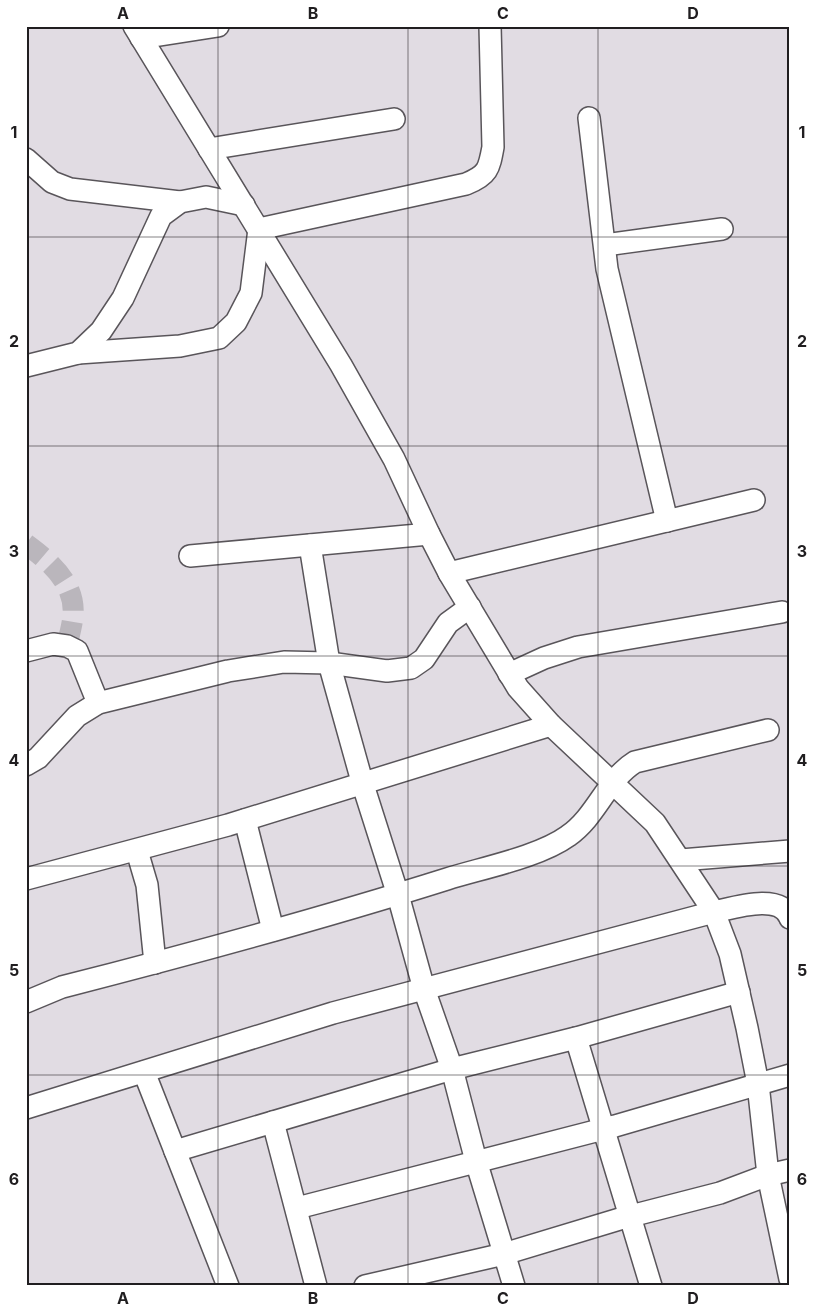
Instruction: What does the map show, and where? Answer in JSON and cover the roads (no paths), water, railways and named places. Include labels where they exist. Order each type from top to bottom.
[{"type":"street","points":[[218,26],[138,32],[341,365],[394,459],[428,534],[518,688],[551,725],[655,823],[714,912],[730,954],[758,1084],[768,1175],[790,1281],[778,1286]]},
{"type":"street","points":[[259,229],[466,184],[482,178],[490,166],[493,147],[490,26]]},
{"type":"street","points":[[589,118],[607,269],[667,521]]},
{"type":"street","points":[[209,149],[394,119]]},
{"type":"street","points":[[26,159],[52,182],[70,189],[180,202],[206,197],[244,205]]},
{"type":"street","points":[[78,353],[101,331],[123,298],[160,216],[180,202]]},
{"type":"street","points":[[26,366],[78,353],[180,346],[219,338],[236,322],[251,293],[259,229]]},
{"type":"street","points":[[604,246],[722,229]]},
{"type":"street","points":[[450,572],[754,500]]},
{"type":"street","points":[[190,556],[428,534]]},
{"type":"street","points":[[310,545],[330,663],[363,785],[398,895],[424,989],[452,1069],[476,1161],[514,1286]]},
{"type":"street","points":[[26,765],[38,758],[77,716],[98,704],[228,671],[284,662],[330,663],[387,671],[411,668],[424,659],[448,623],[470,607]]},
{"type":"street","points":[[509,674],[544,658],[578,648],[782,612]]},
{"type":"street","points":[[26,651],[53,644],[67,646],[77,651],[98,704]]},
{"type":"street","points":[[26,879],[137,851],[245,820],[363,785],[551,725]]},
{"type":"street","points":[[26,1002],[62,987],[398,895],[538,851],[567,837],[592,813],[612,781],[624,769],[635,762],[768,730]]},
{"type":"street","points":[[245,820],[273,930]]},
{"type":"street","points":[[137,851],[147,885],[155,963]]},
{"type":"street","points":[[681,860],[790,851]]},
{"type":"street","points":[[26,1108],[333,1014],[714,912],[761,902],[779,906],[788,913],[790,918]]},
{"type":"street","points":[[175,1151],[452,1069],[576,1038],[739,992]]},
{"type":"street","points":[[576,1038],[651,1286]]},
{"type":"street","points":[[144,1072],[228,1286]]},
{"type":"street","points":[[297,1208],[604,1128],[790,1075]]},
{"type":"street","points":[[273,1122],[316,1286]]},
{"type":"street","points":[[365,1286],[504,1254],[630,1216],[720,1194],[768,1175],[790,1170]]},
{"type":"tunnel","points":[[26,544],[52,566],[66,583],[73,604],[73,616],[67,646]]}]
